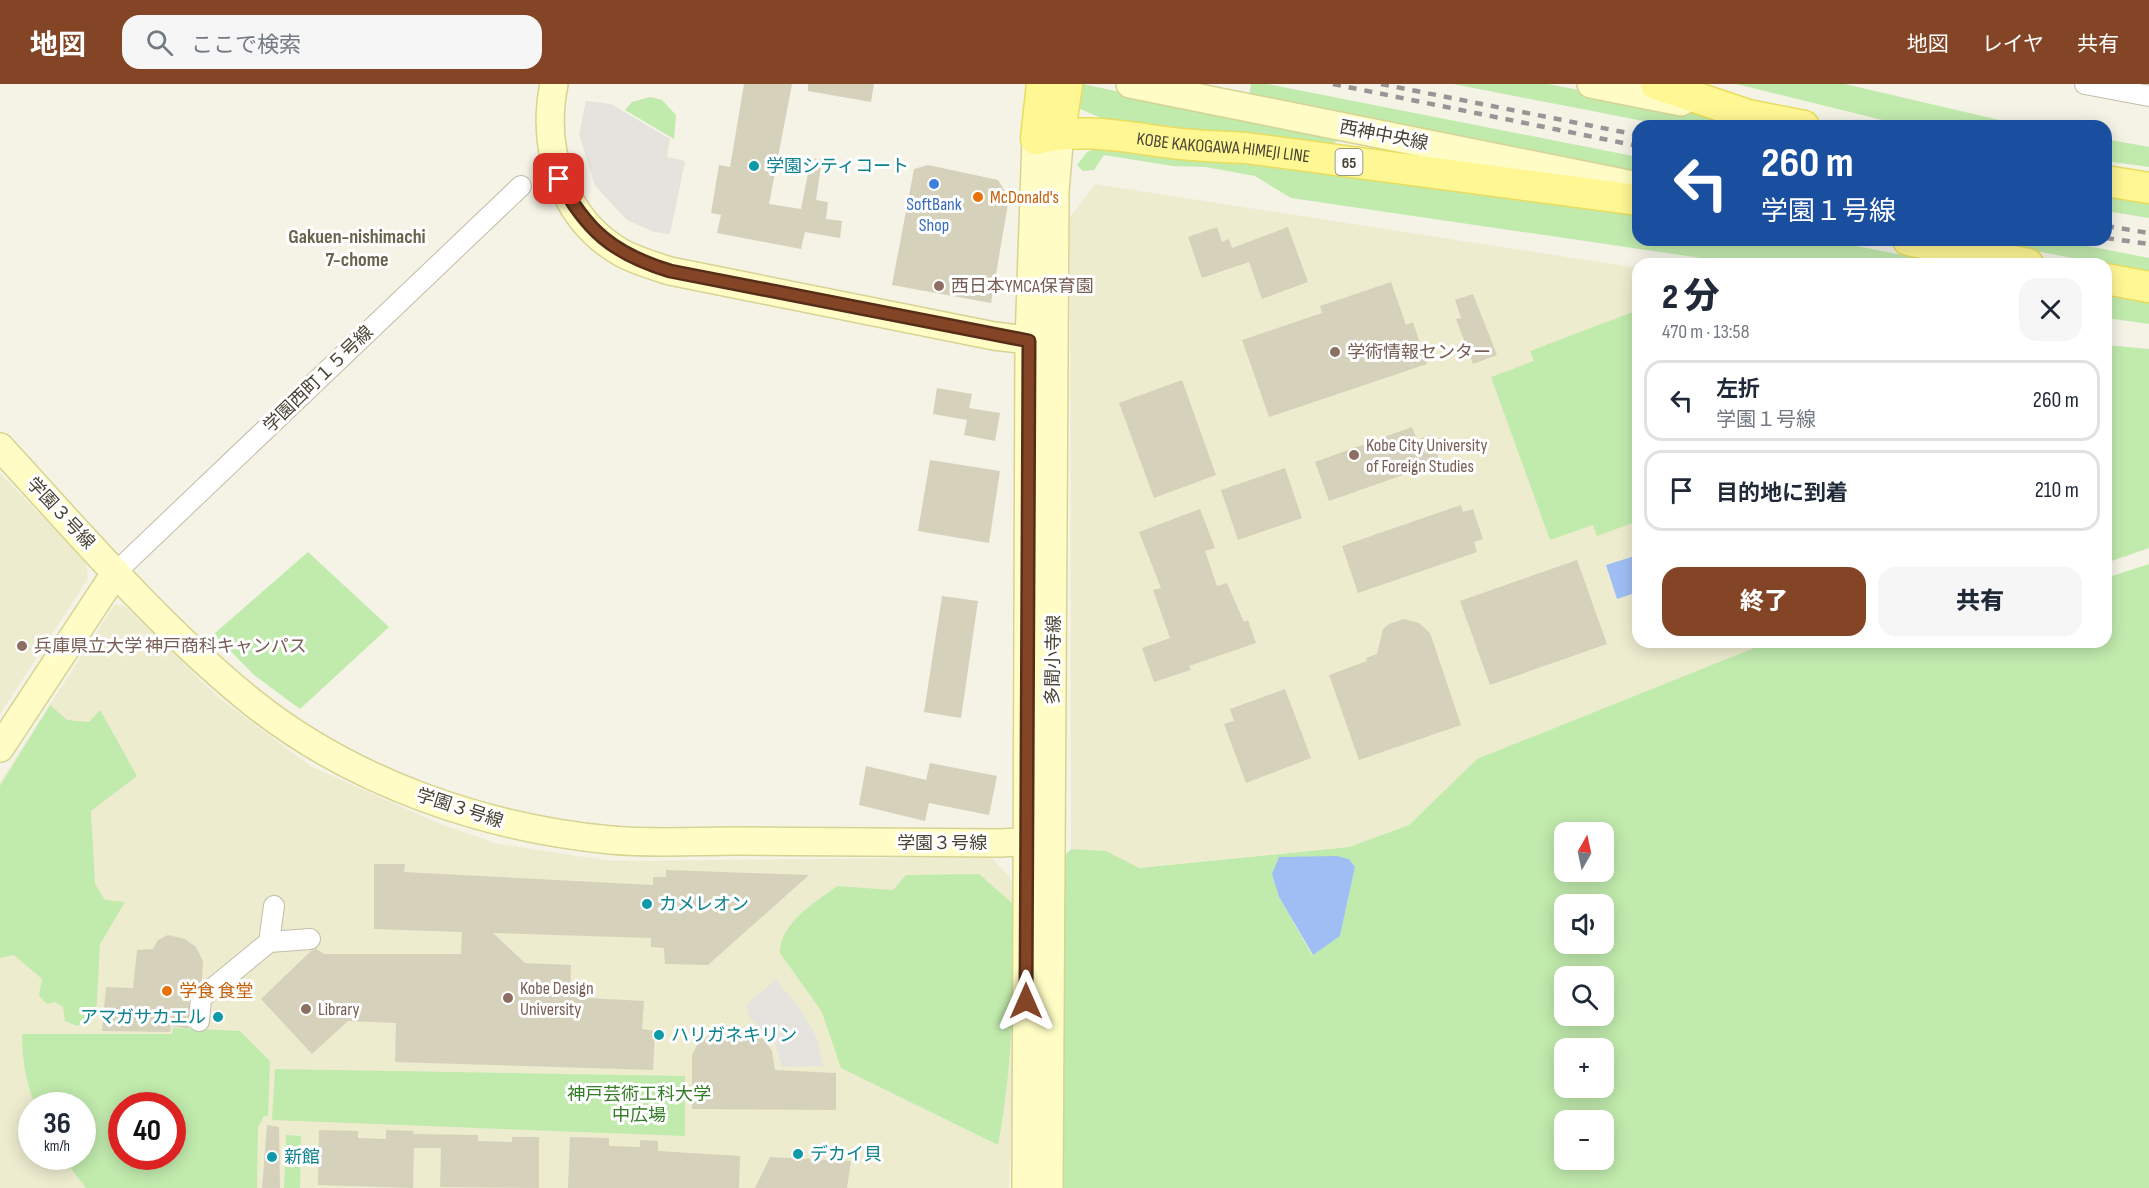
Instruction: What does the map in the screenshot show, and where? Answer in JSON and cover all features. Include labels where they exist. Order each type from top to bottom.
[{"type":"main road","points":[[1656,84],[1748,115],[1773,120]]},
{"type":"main road","name":"KOBE KAKOGAWA HIMEJI LINE","points":[[1052,108],[1094,133],[1184,144],[1246,148],[1632,199]]},
{"type":"main road","points":[[2112,182],[2149,188]]},
{"type":"main road","points":[[1938,246],[1998,258]]},
{"type":"main road","points":[[2112,280],[2149,287]]},
{"type":"street","points":[[554,84],[548,124],[552,156],[559,179],[574,208],[594,230],[622,253],[670,271],[1042,342]]},
{"type":"street","name":"西神中央線","points":[[1130,84],[1632,185]]},
{"type":"street","points":[[1591,84],[1748,115]]},
{"type":"street","points":[[2085,84],[2143,92]]},
{"type":"street","name":"多聞小寺線","points":[[1026,1188],[1038,841],[1042,342],[1055,191],[1052,108]]},
{"type":"street","name":"学園西町１５号線","points":[[116,572],[521,186]]},
{"type":"street","name":"学園３号線","points":[[0,447],[180,637],[254,703],[331,754],[433,803],[518,825],[613,840],[1038,841]]},
{"type":"street","points":[[0,748],[116,572]]},
{"type":"street","name":"多聞小寺線","points":[[1038,841],[1049,1188]]},
{"type":"street","points":[[269,942],[274,906]]},
{"type":"street","points":[[199,1021],[201,998],[269,942],[310,939]]},
{"type":"shaded area","points":[[586,101],[611,104],[670,139],[667,157],[685,161],[670,234],[654,232],[627,220],[595,186],[579,134]]},
{"type":"shaded area","name":"Kobe City University of Foreign Studies","points":[[1095,184],[1632,267],[1632,648],[1754,648],[1477,759],[1409,825],[1349,847],[1138,868],[1106,851],[1071,849],[1070,217]]},
{"type":"shaded area","name":"兵庫県立大学 神戸商科キャンパス","points":[[0,473],[86,562],[88,579],[0,714]]},
{"type":"shaded area","name":"Kobe Design University","points":[[115,604],[124,606],[218,697],[310,766],[440,824],[498,844],[612,861],[991,857],[1021,890],[1009,1188],[0,1188],[0,782]]},
{"type":"shaded area","points":[[776,979],[799,1008],[816,1036],[823,1066],[782,1067],[775,1043],[750,1018],[746,1005]]},
{"type":"green space","points":[[1083,84],[1340,140],[1322,149],[1111,122],[1080,109]]},
{"type":"green space","points":[[1251,84],[1268,84],[1632,156],[1632,172],[1249,96]]},
{"type":"green space","points":[[1453,84],[1548,84],[1732,120],[1638,120]]},
{"type":"green space","points":[[1736,84],[1845,84],[1999,120],[1883,120]]},
{"type":"green space","points":[[650,97],[662,100],[676,115],[674,139],[625,110],[632,102]]},
{"type":"green space","points":[[2112,140],[2149,147],[2149,167],[2112,162]]},
{"type":"green space","points":[[1104,142],[1632,208],[1632,246],[1856,246],[1918,258],[1701,258],[1291,198],[1255,176],[1205,167],[1173,166],[1104,155],[1094,170],[1083,171],[1077,165],[1087,152],[1099,148]]},
{"type":"green space","points":[[2112,194],[2149,198],[2149,218],[2112,212]]},
{"type":"green space","points":[[2011,246],[2088,246],[2149,258],[2149,273],[2112,266],[2112,258],[2072,258]]},
{"type":"green space","points":[[2112,296],[2149,302],[2149,324],[2112,319]]},
{"type":"green space","points":[[1632,312],[1632,523],[1597,536],[1593,525],[1550,540],[1491,377],[1534,361],[1530,351]]},
{"type":"green space","points":[[2112,346],[2149,349],[2149,548],[2112,561]]},
{"type":"green space","points":[[308,552],[389,627],[300,709],[254,675],[214,634]]},
{"type":"green space","points":[[2149,564],[2149,1188],[1062,1188],[1060,861],[1071,849],[1106,851],[1139,868],[1349,847],[1409,825],[1477,759],[1754,648],[2112,648],[2112,576]],"holes":[[[1337,856],[1349,859],[1355,867],[1340,936],[1312,955],[1279,897],[1272,874]]]},
{"type":"green space","points":[[50,705],[67,720],[89,722],[100,710],[137,776],[91,811],[95,884],[105,900],[125,902],[100,944],[96,1016],[77,1026],[65,1021],[63,1007],[55,1002],[47,1004],[39,996],[42,979],[14,955],[0,958],[0,786]]},
{"type":"green space","points":[[979,874],[1013,904],[1012,1025],[1007,1086],[998,1145],[841,1068],[822,1012],[780,953],[786,932],[792,923],[809,906],[837,886],[893,890],[906,875]]},
{"type":"green space","points":[[173,1028],[240,1031],[270,1061],[268,1116],[264,1116],[258,1127],[257,1188],[86,1188],[72,1170],[96,1170],[96,1092],[30,1092],[25,1070],[22,1034],[172,1034]]},
{"type":"green space","name":"神戸芸術工科大学 中広場","points":[[275,1069],[685,1076],[685,1136],[272,1120]]},
{"type":"green space","points":[[286,1135],[301,1136],[300,1188],[284,1188]]},
{"type":"water","points":[[1632,557],[1632,594],[1617,599],[1606,565]]},
{"type":"water","points":[[1337,856],[1349,859],[1355,867],[1340,936],[1313,955],[1279,897],[1272,874],[1279,857]]},
{"type":"building","name":"学園シティコート","points":[[744,84],[792,84],[769,204],[801,209],[811,158],[822,160],[816,200],[828,202],[826,219],[842,221],[840,238],[805,232],[801,249],[717,233],[721,215],[711,213],[719,165],[730,167]]},
{"type":"building","points":[[808,84],[874,84],[871,102],[808,91]]},
{"type":"building","points":[[928,165],[998,180],[1009,198],[991,303],[892,285],[914,169]]},
{"type":"building","points":[[1217,227],[1222,242],[1229,239],[1232,248],[1288,227],[1308,282],[1262,299],[1249,262],[1202,278],[1188,237]]},
{"type":"building","name":"学術情報センター","points":[[1391,282],[1406,325],[1413,322],[1427,364],[1269,417],[1242,340],[1322,313],[1320,306]]},
{"type":"building","points":[[1473,294],[1497,355],[1473,364],[1456,319],[1461,318],[1455,300]]},
{"type":"building","points":[[1182,380],[1216,475],[1154,498],[1119,403]]},
{"type":"building","points":[[937,388],[972,394],[969,408],[1000,413],[995,441],[964,435],[967,420],[933,414]]},
{"type":"building","points":[[1412,427],[1417,440],[1430,435],[1440,462],[1329,501],[1315,462]]},
{"type":"building","points":[[930,460],[1000,471],[989,543],[918,531]]},
{"type":"building","points":[[1285,468],[1302,518],[1238,540],[1221,490]]},
{"type":"building","points":[[1461,505],[1463,512],[1473,509],[1483,539],[1474,542],[1477,552],[1358,593],[1342,546]]},
{"type":"building","points":[[1200,509],[1215,548],[1205,551],[1217,586],[1227,583],[1244,622],[1248,620],[1256,643],[1189,666],[1191,670],[1154,682],[1142,648],[1170,638],[1153,590],[1161,588],[1139,532]]},
{"type":"building","points":[[1577,560],[1607,644],[1490,685],[1460,601]]},
{"type":"building","points":[[942,596],[978,601],[961,718],[924,712]]},
{"type":"building","points":[[1404,619],[1419,623],[1430,633],[1461,725],[1359,760],[1329,675],[1367,661],[1366,658],[1377,654],[1383,629],[1389,624]]},
{"type":"building","points":[[1285,689],[1311,758],[1246,783],[1224,724],[1234,721],[1230,709]]},
{"type":"building","points":[[930,763],[997,776],[989,815],[929,803],[925,821],[859,805],[866,766],[926,780]]},
{"type":"building","points":[[374,864],[405,864],[404,872],[653,885],[653,877],[666,877],[666,870],[809,875],[708,965],[665,964],[664,948],[651,947],[651,938],[493,933],[525,963],[571,965],[570,997],[644,1001],[642,1029],[655,1031],[653,1070],[395,1062],[396,1023],[348,1021],[312,1054],[261,999],[311,951],[316,949],[324,954],[461,954],[462,932],[374,929]]},
{"type":"building","points":[[168,935],[185,939],[196,947],[203,961],[202,981],[189,997],[189,1029],[171,1026],[170,1032],[102,1031],[106,987],[133,988],[137,950],[153,949],[158,940]]},
{"type":"building","points":[[732,1029],[747,1029],[762,1037],[772,1051],[775,1070],[836,1073],[836,1110],[692,1109],[692,1055],[699,1041],[714,1033]]},
{"type":"building","name":"新館","points":[[267,1125],[279,1127],[280,1188],[262,1188]]},
{"type":"building","points":[[319,1130],[358,1131],[358,1138],[386,1139],[386,1130],[414,1131],[413,1134],[478,1135],[478,1141],[512,1142],[512,1137],[539,1137],[539,1188],[440,1187],[441,1148],[414,1148],[413,1188],[318,1185]]},
{"type":"building","points":[[570,1137],[609,1138],[609,1146],[640,1147],[640,1140],[658,1141],[658,1151],[740,1156],[739,1188],[568,1188]]},
{"type":"building","points":[[770,1157],[851,1161],[847,1188],[755,1188]]},
{"type":"railway","points":[[1333,84],[1632,145]]},
{"type":"railway","points":[[1381,84],[1632,134]]},
{"type":"railway","points":[[2112,227],[2149,233]]},
{"type":"railway","points":[[2112,239],[2149,244]]},
{"type":"place","name":"学園シティコート","points":[[754,166]]},
{"type":"place","name":"SoftBank Shop","points":[[934,184]]},
{"type":"place","name":"McDonald's","points":[[978,197]]},
{"type":"place","name":"西日本YMCA保育園","points":[[939,286]]},
{"type":"place","name":"学術情報センター","points":[[1335,352]]},
{"type":"place","name":"Kobe City University of Foreign Studies","points":[[1354,455]]},
{"type":"place","name":"兵庫県立大学 神戸商科キャンパス","points":[[22,646]]},
{"type":"place","name":"カメレオン","points":[[647,904]]},
{"type":"place","name":"学食 食堂","points":[[167,991]]},
{"type":"place","name":"Kobe Design University","points":[[508,998]]},
{"type":"place","name":"Library","points":[[306,1009]]},
{"type":"place","name":"アマガサカエル","points":[[218,1017]]},
{"type":"place","name":"ハリガネキリン","points":[[659,1035]]},
{"type":"place","name":"デカイ貝","points":[[798,1154]]},
{"type":"place","name":"新館","points":[[272,1157]]},
{"type":"district","name":"Gakuen-nishimachi 7-chome","points":[[357,248]]},
{"type":"route","points":[[559,179],[574,208],[608,244],[645,264],[670,271],[1029,341],[1026,1001]]}]
